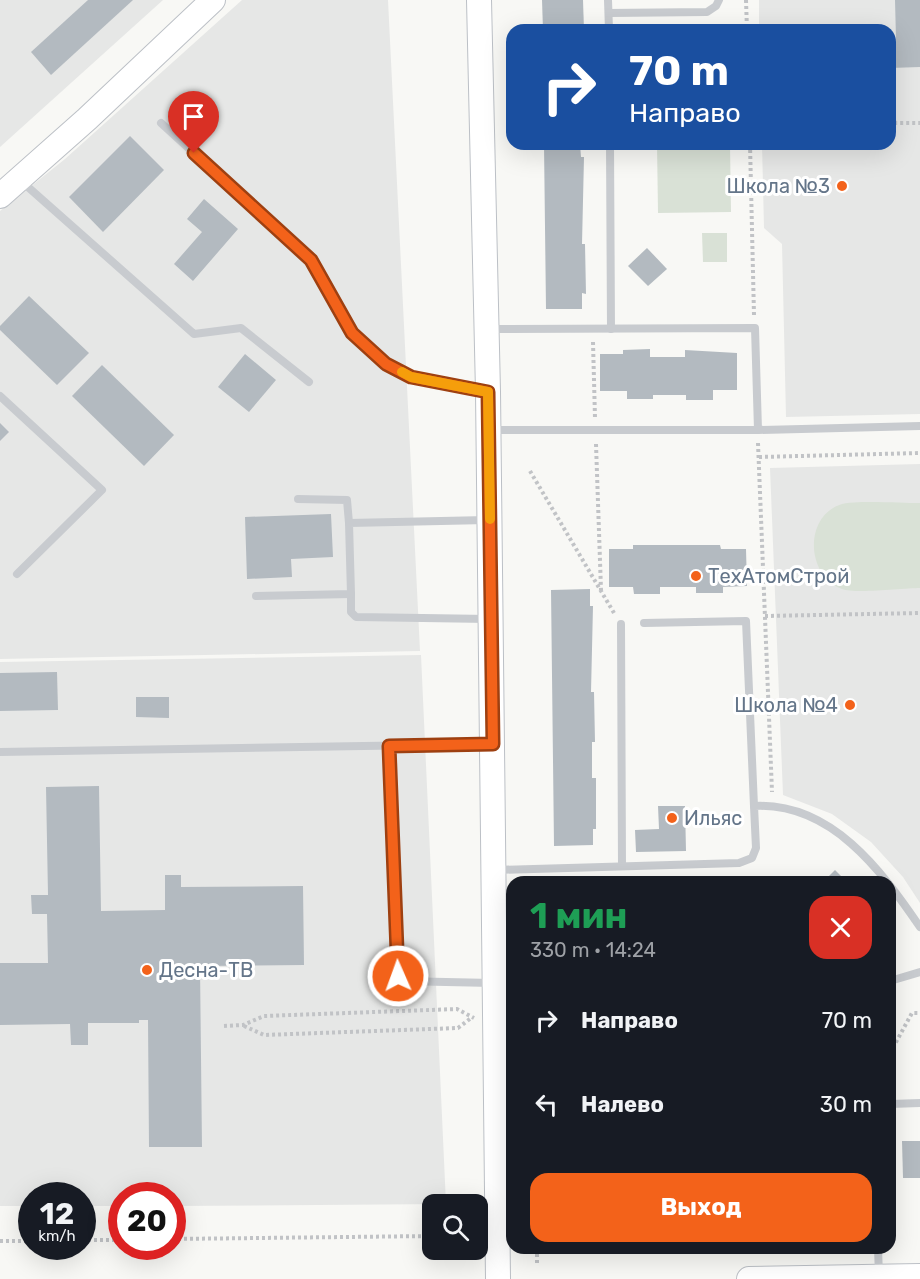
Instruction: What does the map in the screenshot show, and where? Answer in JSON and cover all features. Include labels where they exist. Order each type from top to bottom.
[{"type":"street","points":[[0,196],[213,0]]},
{"type":"street","points":[[479,0],[489,430],[494,870],[501,993],[498,1279]]},
{"type":"street","points":[[749,1279],[920,1276]]},
{"type":"lane","points":[[608,0],[609,24]]},
{"type":"lane","points":[[609,13],[706,12],[716,6],[719,0]]},
{"type":"lane","points":[[161,123],[311,260],[352,333],[386,364],[411,377],[488,392]]},
{"type":"lane","points":[[610,150],[611,328]]},
{"type":"lane","points":[[20,180],[194,334],[241,328],[309,382]]},
{"type":"lane","points":[[487,329],[755,328],[758,430]]},
{"type":"lane","points":[[0,396],[102,490],[17,574]]},
{"type":"lane","points":[[489,430],[758,430],[920,426]]},
{"type":"lane","points":[[298,499],[347,500],[351,612],[356,617],[491,619]]},
{"type":"lane","points":[[349,523],[490,520]]},
{"type":"lane","points":[[256,596],[351,594]]},
{"type":"lane","points":[[494,870],[739,863],[752,858],[756,848],[746,621],[644,623]]},
{"type":"lane","points":[[621,624],[622,866]]},
{"type":"lane","points":[[0,752],[493,744]]},
{"type":"lane","points":[[389,746],[399,981],[501,993]]},
{"type":"lane","points":[[754,806],[773,805],[815,818],[854,844],[884,876]]},
{"type":"lane","points":[[896,891],[920,927]]},
{"type":"lane","points":[[896,979],[920,972]]},
{"type":"lane","points":[[896,1104],[920,1103]]},
{"type":"lane","points":[[879,1254],[879,1277]]},
{"type":"path","points":[[746,0],[747,24]]},
{"type":"path","points":[[896,123],[920,123]]},
{"type":"path","points":[[750,150],[755,328]]},
{"type":"path","points":[[592,329],[601,590]]},
{"type":"path","points":[[758,430],[773,805]]},
{"type":"path","points":[[759,457],[920,453]]},
{"type":"path","points":[[530,471],[621,624]]},
{"type":"path","points":[[746,621],[765,616],[920,613]]},
{"type":"path","points":[[224,1026],[243,1025],[264,1016],[446,1009],[457,1009],[471,1018],[478,1018]]},
{"type":"path","points":[[896,1042],[912,1013],[920,1013]]},
{"type":"path","points":[[243,1025],[264,1035],[458,1028],[471,1018]]},
{"type":"path","points":[[186,1239],[422,1236]]},
{"type":"path","points":[[0,1241],[18,1241]]},
{"type":"path","points":[[537,1254],[537,1266]]},
{"type":"shaded area","points":[[0,0],[163,0],[0,147]]},
{"type":"shaded area","points":[[242,0],[388,0],[420,651],[0,659],[0,211],[65,159]]},
{"type":"shaded area","name":"Школа №3","points":[[759,0],[920,0],[920,414],[786,417],[782,244],[764,228],[762,150],[896,150],[896,24],[759,24]]},
{"type":"shaded area","points":[[657,150],[730,150],[731,212],[658,213]]},
{"type":"shaded area","points":[[702,233],[727,233],[727,262],[703,262]]},
{"type":"shaded area","name":"Школа №4","points":[[920,464],[920,903],[903,877],[871,842],[832,814],[783,795],[770,468]]},
{"type":"shaded area","points":[[849,503],[920,503],[920,588],[868,591],[842,589],[830,582],[821,572],[816,560],[815,533],[820,521],[829,511]]},
{"type":"shaded area","points":[[421,655],[446,1194],[422,1194],[422,1204],[186,1206],[186,1182],[108,1182],[108,1206],[96,1206],[96,1182],[18,1182],[18,1206],[0,1206],[0,662]]},
{"type":"building","points":[[88,0],[133,0],[51,75],[31,52]]},
{"type":"building","points":[[542,0],[583,0],[584,24],[543,24]]},
{"type":"building","points":[[895,0],[920,0],[920,67],[896,68]]},
{"type":"building","points":[[130,136],[164,170],[103,232],[69,197]]},
{"type":"building","points":[[544,150],[580,150],[581,157],[584,157],[582,244],[585,244],[586,294],[582,293],[582,309],[546,309]]},
{"type":"building","points":[[204,199],[238,229],[193,281],[174,264],[202,232],[187,219]]},
{"type":"building","points":[[647,248],[667,269],[648,286],[628,266]]},
{"type":"building","points":[[29,296],[89,353],[57,385],[0,330],[0,326]]},
{"type":"building","points":[[650,349],[650,357],[685,357],[685,350],[737,353],[737,390],[713,390],[713,400],[686,400],[686,395],[653,395],[653,399],[627,399],[627,391],[600,391],[600,354],[623,354],[623,350]]},
{"type":"building","points":[[245,354],[276,380],[249,412],[218,387]]},
{"type":"building","points":[[102,365],[174,435],[144,466],[72,396]]},
{"type":"building","points":[[0,423],[9,432],[0,441]]},
{"type":"building","points":[[331,514],[333,557],[291,559],[292,577],[247,579],[245,517]]},
{"type":"building","points":[[633,545],[720,545],[721,549],[746,549],[747,586],[723,587],[723,593],[696,593],[696,587],[660,587],[660,594],[634,594],[633,587],[609,587],[609,549],[633,549]]},
{"type":"building","points":[[590,589],[590,606],[593,606],[591,692],[594,692],[595,742],[592,742],[592,778],[596,778],[596,829],[593,829],[593,845],[554,846],[551,590]]},
{"type":"building","points":[[57,672],[58,710],[0,711],[0,673]]},
{"type":"building","points":[[136,697],[169,697],[169,718],[136,717]]},
{"type":"building","points":[[99,786],[101,911],[165,910],[165,875],[181,875],[181,887],[303,886],[304,965],[200,966],[202,1147],[149,1147],[148,1020],[139,1020],[139,1023],[88,1023],[88,1045],[71,1045],[70,1024],[0,1025],[0,963],[48,963],[47,914],[32,914],[31,895],[48,895],[46,787]]},
{"type":"building","name":"Ильяс","points":[[658,806],[685,806],[686,851],[636,852],[635,830],[659,829]]},
{"type":"building","points":[[835,870],[841,876],[829,876]]},
{"type":"building","points":[[902,1141],[920,1141],[920,1178],[903,1178]]},
{"type":"slow traffic","points":[[402,372],[411,377],[488,392],[490,519]]},
{"type":"place","name":"Школа №3","points":[[842,186]]},
{"type":"place","name":"ТехАтомСтрой","points":[[696,576]]},
{"type":"place","name":"Школа №4","points":[[850,705]]},
{"type":"place","name":"Ильяс","points":[[672,818]]},
{"type":"place","name":"Десна-ТВ","points":[[147,970]]},
{"type":"route","points":[[194,153],[311,260],[352,333],[386,364],[411,377],[488,392],[493,744],[389,746],[398,976]]}]
